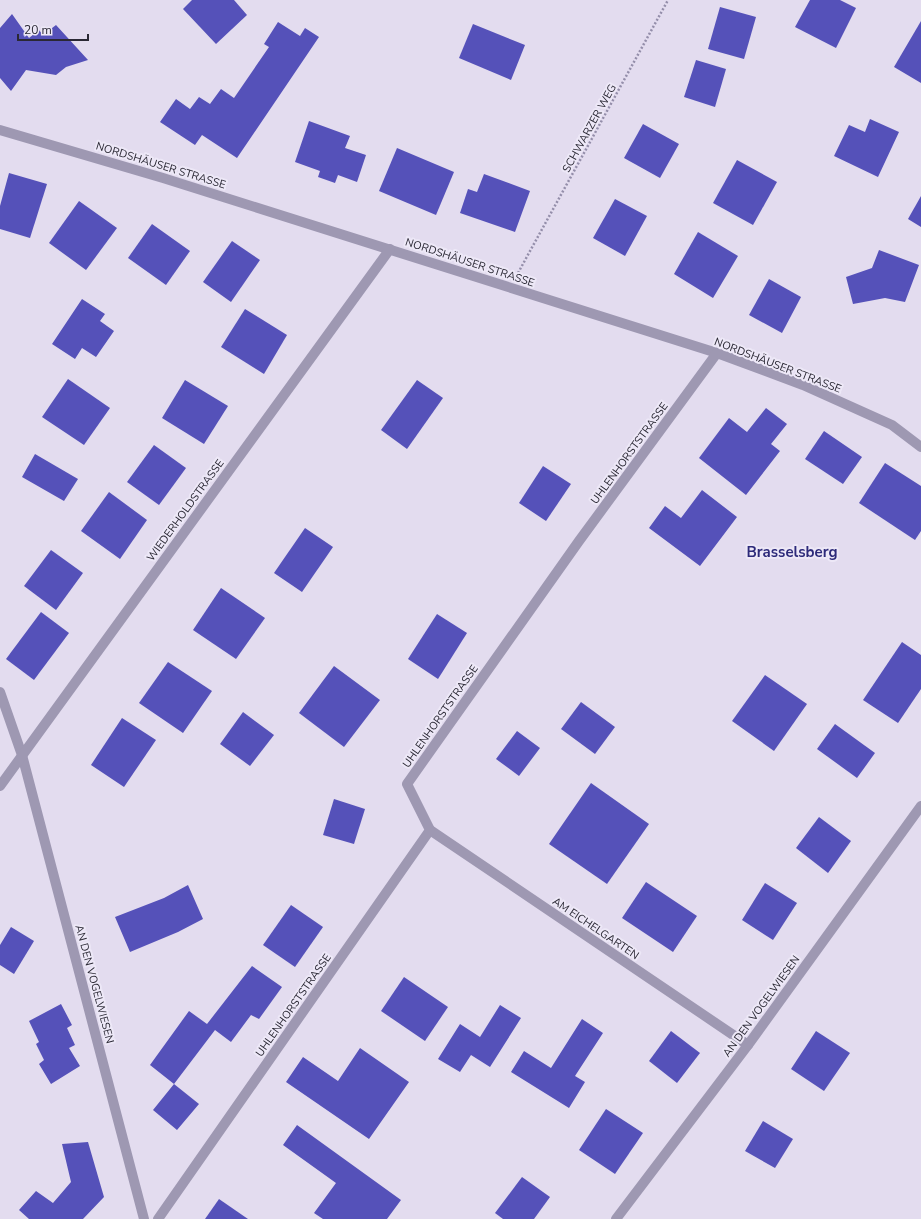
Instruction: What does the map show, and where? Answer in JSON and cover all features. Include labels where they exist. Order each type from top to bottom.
[{"type":"street","name":"NORDSHÄUSER STRASSE","points":[[0,130],[163,178],[717,353],[803,385],[892,425],[921,447]]},
{"type":"street","name":"WIEDERHOLDSTRASSE","points":[[0,786],[390,249]]},
{"type":"street","name":"UHLENHORSTSTRASSE","points":[[158,1219],[430,830],[407,784],[579,541],[717,353]]},
{"type":"street","name":"AN DEN VOGELWIESEN","points":[[0,692],[22,755],[144,1219]]},
{"type":"street","name":"AN DEN VOGELWIESEN","points":[[616,1219],[748,1045],[921,806]]},
{"type":"street","name":"AM EICHELGARTEN","points":[[430,830],[748,1045]]},
{"type":"path","name":"SCHWARZER WEG","points":[[524,264],[668,0]]},
{"type":"building","points":[[192,0],[234,0],[247,15],[216,44],[183,9]]},
{"type":"building","points":[[810,0],[840,0],[856,8],[836,48],[795,27]]},
{"type":"building","points":[[720,7],[756,17],[744,59],[708,49]]},
{"type":"building","points":[[12,14],[29,38],[39,30],[43,35],[56,25],[88,60],[66,67],[56,75],[26,70],[11,91],[0,78],[0,28]]},
{"type":"building","points":[[921,21],[921,83],[894,67]]},
{"type":"building","points":[[278,22],[300,36],[305,28],[319,37],[237,158],[202,135],[195,145],[160,122],[176,99],[190,109],[199,97],[210,104],[221,89],[234,98],[269,47],[264,44]]},
{"type":"building","points":[[473,24],[525,45],[511,80],[459,58]]},
{"type":"building","points":[[696,60],[726,69],[715,107],[684,97]]},
{"type":"building","points":[[870,119],[899,132],[878,177],[834,156],[849,125],[865,132]]},
{"type":"building","points":[[309,121],[350,136],[345,148],[366,155],[357,182],[338,175],[335,183],[318,177],[320,171],[295,162]]},
{"type":"building","points":[[643,124],[679,144],[660,178],[624,158]]},
{"type":"building","points":[[397,148],[454,172],[436,215],[379,191]]},
{"type":"building","points":[[737,160],[777,182],[753,225],[713,203]]},
{"type":"building","points":[[9,173],[47,184],[30,238],[0,229],[0,206]]},
{"type":"building","points":[[484,174],[530,191],[515,232],[460,213],[468,189],[477,192]]},
{"type":"building","points":[[921,196],[921,227],[908,219]]},
{"type":"building","points":[[615,199],[647,216],[625,256],[593,238]]},
{"type":"building","points":[[79,201],[117,228],[86,270],[49,243]]},
{"type":"building","points":[[152,224],[190,251],[166,285],[128,258]]},
{"type":"building","points":[[698,232],[738,256],[713,298],[674,274]]},
{"type":"building","points":[[232,241],[260,260],[231,302],[203,282]]},
{"type":"building","points":[[879,250],[919,265],[905,302],[885,298],[853,304],[846,277],[872,268]]},
{"type":"building","points":[[769,279],[801,297],[782,333],[749,315]]},
{"type":"building","points":[[82,299],[105,314],[100,321],[114,331],[96,357],[82,348],[75,359],[52,344]]},
{"type":"building","points":[[245,309],[287,335],[264,374],[221,347]]},
{"type":"building","points":[[68,379],[110,408],[84,445],[42,417]]},
{"type":"building","points":[[185,380],[228,406],[204,444],[162,418]]},
{"type":"building","points":[[417,380],[443,398],[407,449],[381,430]]},
{"type":"building","points":[[766,408],[787,424],[771,444],[780,451],[746,495],[699,458],[729,418],[747,432]]},
{"type":"building","points":[[824,431],[862,457],[843,484],[805,459]]},
{"type":"building","points":[[154,445],[186,468],[159,505],[127,482]]},
{"type":"building","points":[[35,454],[78,479],[64,501],[22,477]]},
{"type":"building","points":[[885,463],[921,486],[921,531],[915,540],[859,503]]},
{"type":"building","points":[[543,466],[571,484],[546,521],[519,503]]},
{"type":"building","points":[[702,490],[737,517],[700,566],[649,528],[665,506],[681,518]]},
{"type":"building","points":[[109,492],[147,520],[120,559],[81,531]]},
{"type":"building","points":[[305,528],[333,547],[302,592],[274,573]]},
{"type":"building","points":[[51,550],[83,573],[56,610],[24,586]]},
{"type":"building","points":[[221,588],[265,618],[236,659],[193,630]]},
{"type":"building","points":[[41,612],[69,633],[34,680],[6,659]]},
{"type":"building","points":[[437,614],[467,633],[438,679],[408,659]]},
{"type":"building","points":[[902,642],[921,655],[921,689],[898,723],[863,700]]},
{"type":"building","points":[[168,662],[212,691],[183,733],[139,703]]},
{"type":"building","points":[[334,666],[380,700],[344,747],[299,713]]},
{"type":"building","points":[[765,675],[807,704],[774,751],[732,721]]},
{"type":"building","points":[[581,702],[615,727],[595,754],[561,729]]},
{"type":"building","points":[[243,712],[274,735],[250,766],[220,744]]},
{"type":"building","points":[[122,718],[156,740],[124,787],[91,765]]},
{"type":"building","points":[[835,724],[875,753],[857,778],[817,749]]},
{"type":"building","points":[[517,731],[540,748],[519,776],[496,759]]},
{"type":"building","points":[[591,783],[649,824],[607,884],[549,844]]},
{"type":"building","points":[[334,799],[365,809],[354,844],[323,835]]},
{"type":"building","points":[[819,817],[851,841],[828,873],[796,848]]},
{"type":"building","points":[[646,882],[697,916],[673,952],[622,918]]},
{"type":"building","points":[[765,883],[797,903],[773,940],[742,920]]},
{"type":"building","points":[[188,885],[203,919],[178,932],[130,952],[115,917],[164,898]]},
{"type":"building","points":[[291,905],[323,927],[295,967],[263,945]]},
{"type":"building","points":[[11,927],[34,941],[14,974],[0,965],[0,945]]},
{"type":"building","points":[[252,966],[282,987],[259,1019],[251,1015],[231,1042],[215,1030],[174,1084],[150,1065],[189,1011],[207,1024]]},
{"type":"building","points":[[404,977],[448,1007],[425,1041],[381,1011]]},
{"type":"building","points":[[61,1004],[72,1025],[67,1028],[75,1045],[69,1048],[80,1066],[51,1084],[39,1064],[44,1060],[36,1044],[39,1042],[29,1021]]},
{"type":"building","points":[[500,1005],[521,1018],[490,1067],[471,1055],[460,1072],[438,1059],[460,1024],[480,1037]]},
{"type":"building","points":[[582,1019],[603,1033],[575,1076],[585,1082],[569,1108],[511,1072],[524,1051],[551,1068]]},
{"type":"building","points":[[671,1031],[700,1053],[677,1083],[649,1061]]},
{"type":"building","points":[[816,1031],[850,1053],[824,1091],[791,1069]]},
{"type":"building","points":[[360,1048],[409,1082],[369,1139],[286,1082],[303,1057],[338,1081]]},
{"type":"building","points":[[174,1084],[199,1104],[177,1130],[153,1110]]},
{"type":"building","points":[[606,1109],[643,1133],[615,1174],[579,1150]]},
{"type":"building","points":[[763,1121],[793,1139],[775,1168],[745,1151]]},
{"type":"building","points":[[297,1125],[401,1200],[387,1219],[323,1219],[314,1213],[336,1183],[283,1145]]},
{"type":"building","points":[[88,1142],[104,1197],[83,1219],[29,1219],[19,1210],[36,1191],[53,1203],[71,1182],[62,1144]]},
{"type":"building","points":[[522,1177],[550,1197],[534,1219],[503,1219],[495,1213]]},
{"type":"building","points":[[219,1199],[248,1219],[205,1219]]},
{"type":"district","name":"Brasselsberg","points":[[792,552]]}]
